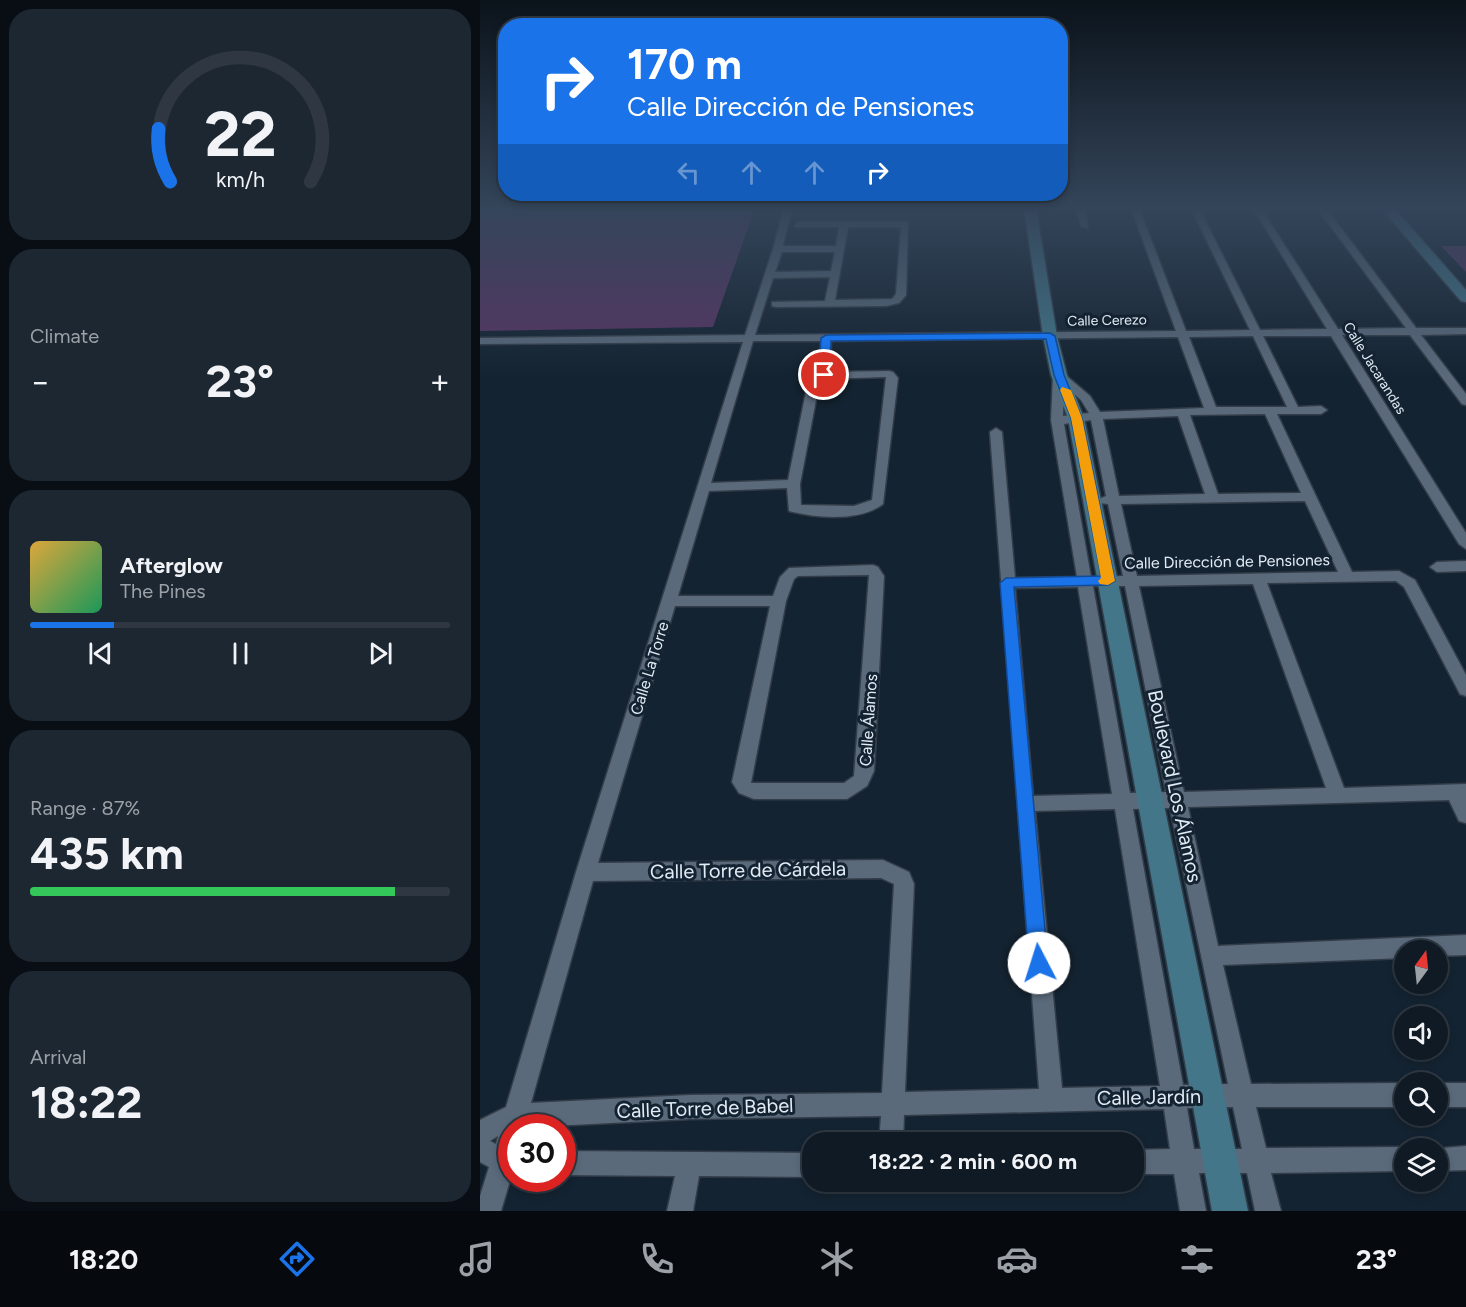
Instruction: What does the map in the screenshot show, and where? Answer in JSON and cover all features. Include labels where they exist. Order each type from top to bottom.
[{"type":"street","name":"Calle La Torre","points":[[516,1114],[586,872],[773,265]]},
{"type":"street","points":[[830,303],[836,265]]},
{"type":"street","points":[[777,304],[891,302],[897,300],[901,295],[903,265]]},
{"type":"street","name":"Boulevard Los Álamos","points":[[1039,265],[1050,336],[1059,375],[1076,418],[1230,1211]]},
{"type":"street","points":[[1156,265],[1212,411]]},
{"type":"street","points":[[1223,265],[1294,410]]},
{"type":"street","name":"Calle Jacarandas","points":[[1293,265],[1466,544]]},
{"type":"street","points":[[1363,265],[1466,402]]},
{"type":"street","points":[[1437,265],[1466,298]]},
{"type":"street","points":[[769,275],[834,274]]},
{"type":"street","name":"Calle Cerezo","points":[[480,341],[1466,331]]},
{"type":"street","points":[[824,375],[826,338]]},
{"type":"street","points":[[887,373],[891,376],[879,499],[872,507],[862,510],[803,510],[793,507],[794,484],[815,378],[824,375],[887,373]]},
{"type":"street","points":[[1269,410],[1347,577]]},
{"type":"street","points":[[1076,418],[1212,411],[1321,410]]},
{"type":"street","points":[[1184,413],[1214,500]]},
{"type":"street","points":[[996,432],[1006,583],[1051,1099]]},
{"type":"street","points":[[705,487],[794,484]]},
{"type":"street","points":[[1092,500],[1311,497]]},
{"type":"street","points":[[1437,567],[1466,566]]},
{"type":"street","name":"Calle Álamos","points":[[869,570],[877,573],[865,771],[861,781],[847,791],[754,791],[745,788],[741,782],[779,601],[787,577],[794,571],[869,570]]},
{"type":"street","name":"Calle Dirección de Pensiones","points":[[1006,583],[1392,575],[1403,578],[1410,584],[1466,690]]},
{"type":"street","points":[[1258,578],[1337,794]]},
{"type":"street","name":"Boulevard Los Álamos","points":[[1108,581],[1178,799],[1210,956],[1268,1211]]},
{"type":"street","name":"Boulevard Los Álamos","points":[[1108,581],[1122,801],[1193,1211]]},
{"type":"street","points":[[670,601],[779,601]]},
{"type":"street","points":[[1025,804],[1461,792],[1466,815]]},
{"type":"street","name":"Calle Torre de Cárdela","points":[[586,872],[883,869],[897,874],[904,884],[893,1104]]},
{"type":"street","points":[[1210,956],[1466,945]]},
{"type":"street","name":"Calle Jardín","points":[[893,1104],[1206,1096],[1394,1095]]},
{"type":"street","points":[[1448,1095],[1466,1095]]},
{"type":"street","points":[[892,1132],[893,1104]]},
{"type":"street","name":"Calle Torre de Babel","points":[[576,1118],[690,1107],[893,1104]]},
{"type":"street","points":[[480,1133],[498,1128]]},
{"type":"street","points":[[480,1148],[498,1157]]},
{"type":"street","points":[[1448,1158],[1466,1158]]},
{"type":"street","points":[[1144,1162],[1394,1159]]},
{"type":"street","points":[[576,1163],[802,1166]]},
{"type":"street","points":[[680,1211],[689,1165]]},
{"type":"street","name":"Calle La Torre","points":[[488,1211],[498,1185]]},
{"type":"shaded area","points":[[480,265],[735,265],[713,327],[480,331]]},
{"type":"shaded area","points":[[1459,265],[1466,265],[1466,272]]},
{"type":"slow traffic","points":[[1065,390],[1076,418],[1108,581],[1105,581]]},
{"type":"route","points":[[824,375],[826,338],[1050,336],[1059,375],[1076,418],[1108,581],[1006,583],[1039,963]]}]
